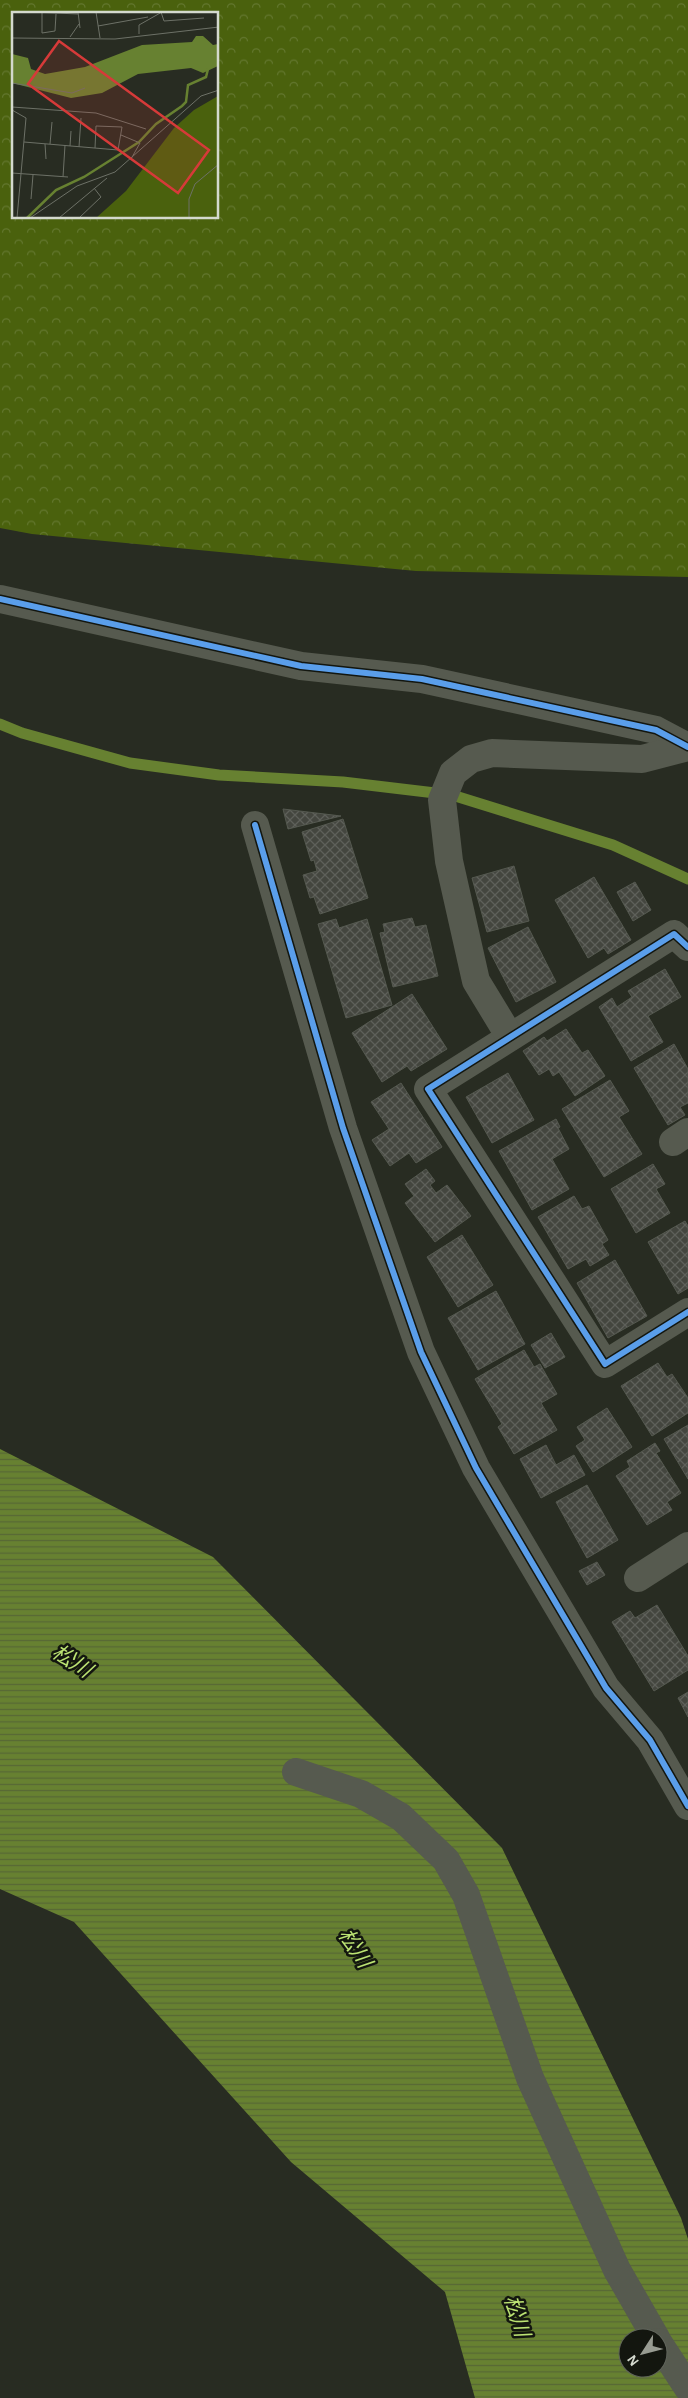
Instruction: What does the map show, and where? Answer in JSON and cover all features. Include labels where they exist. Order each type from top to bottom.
[{"type":"street","points":[[0,599],[301,666],[422,679],[656,730],[688,747]]},
{"type":"street","points":[[510,1037],[476,981],[468,953],[449,861],[442,800],[453,774],[471,759],[492,753],[642,760],[688,747]]},
{"type":"street","points":[[255,824],[343,1128],[421,1352],[476,1468],[606,1688],[650,1740],[688,1806]]},
{"type":"street","points":[[688,947],[674,934],[428,1089],[605,1364],[688,1312]]},
{"type":"street","points":[[638,1578],[688,1546]]},
{"type":"street","points":[[296,1772],[361,1794],[401,1817],[446,1860],[466,1895],[530,2078],[617,2270],[650,2328]]},
{"type":"street","points":[[668,2357],[688,2388]]},
{"type":"green space","points":[[0,0],[688,0],[688,577],[416,571],[32,534],[0,528]]},
{"type":"water","name":"松川","points":[[0,1449],[213,1557],[502,1848],[681,2218],[688,2239],[688,2398],[475,2398],[445,2292],[291,2162],[74,1922],[0,1889]]},
{"type":"building","points":[[283,809],[341,816],[288,829]]},
{"type":"building","points":[[343,819],[368,898],[320,914],[314,897],[310,898],[303,875],[317,871],[314,860],[311,861],[302,832]]},
{"type":"building","points":[[514,866],[529,921],[487,932],[472,878]]},
{"type":"building","points":[[594,877],[631,940],[608,954],[604,948],[588,958],[555,900]]},
{"type":"building","points":[[635,882],[651,910],[633,921],[617,892]]},
{"type":"building","points":[[412,918],[415,927],[426,925],[438,976],[393,987],[380,933],[385,932],[383,924]]},
{"type":"building","points":[[336,919],[339,928],[367,919],[392,1005],[346,1018],[318,924]]},
{"type":"building","points":[[528,927],[556,982],[516,1002],[488,948]]},
{"type":"building","points":[[665,969],[681,997],[648,1016],[663,1042],[631,1061],[599,1007],[612,998],[617,1007],[632,997],[628,991]]},
{"type":"building","points":[[412,994],[447,1049],[411,1071],[407,1066],[382,1082],[352,1033]]},
{"type":"building","points":[[566,1029],[582,1053],[588,1050],[605,1076],[575,1096],[559,1072],[553,1076],[549,1069],[539,1075],[523,1051],[544,1037],[547,1041]]},
{"type":"building","points":[[674,1044],[688,1069],[688,1103],[680,1107],[685,1115],[668,1125],[634,1068]]},
{"type":"building","points":[[508,1073],[534,1120],[492,1143],[466,1097]]},
{"type":"building","points":[[610,1080],[629,1111],[619,1117],[642,1154],[604,1177],[562,1109]]},
{"type":"building","points":[[401,1083],[442,1147],[416,1163],[409,1153],[390,1166],[372,1140],[389,1129],[371,1102]]},
{"type":"building","points":[[556,1119],[560,1127],[558,1128],[569,1149],[552,1159],[569,1189],[532,1210],[499,1151]]},
{"type":"building","points":[[653,1164],[665,1184],[656,1189],[670,1213],[636,1233],[611,1189]]},
{"type":"building","points":[[426,1169],[435,1181],[430,1185],[436,1193],[447,1185],[471,1216],[435,1242],[405,1203],[414,1196],[405,1184]]},
{"type":"building","points":[[574,1196],[582,1209],[589,1206],[608,1240],[602,1244],[609,1255],[590,1266],[586,1259],[568,1269],[538,1217]]},
{"type":"building","points":[[685,1221],[688,1226],[688,1288],[678,1294],[648,1242]]},
{"type":"building","points":[[462,1235],[493,1285],[458,1307],[427,1257]]},
{"type":"building","points":[[615,1260],[647,1316],[608,1338],[577,1283]]},
{"type":"building","points":[[496,1291],[525,1344],[478,1370],[448,1318]]},
{"type":"building","points":[[551,1333],[565,1357],[545,1368],[531,1345]]},
{"type":"building","points":[[524,1350],[534,1367],[540,1364],[557,1394],[541,1403],[557,1430],[514,1454],[498,1427],[502,1424],[475,1379]]},
{"type":"building","points":[[658,1363],[667,1377],[672,1374],[688,1398],[688,1413],[652,1436],[621,1386]]},
{"type":"building","points":[[607,1408],[632,1447],[593,1472],[576,1446],[585,1440],[577,1427]]},
{"type":"building","points":[[688,1425],[688,1479],[664,1439]]},
{"type":"building","points":[[655,1443],[660,1451],[656,1453],[681,1493],[667,1502],[672,1510],[647,1525],[616,1476],[630,1467],[627,1461]]},
{"type":"building","points":[[546,1445],[556,1465],[574,1455],[585,1475],[541,1498],[520,1459]]},
{"type":"building","points":[[587,1485],[618,1540],[587,1558],[556,1502]]},
{"type":"building","points":[[597,1562],[605,1575],[587,1585],[579,1571]]},
{"type":"building","points":[[657,1605],[688,1656],[688,1670],[654,1691],[612,1622],[630,1611],[635,1618]]},
{"type":"building","points":[[688,1692],[688,1717],[678,1698]]},
{"type":"waterway","points":[[0,724],[22,733],[130,763],[219,775],[343,782],[452,795],[613,845],[688,879]]},
{"type":"cycle path","points":[[0,599],[301,666],[422,679],[656,730],[688,747]]},
{"type":"cycle path","points":[[255,825],[343,1128],[421,1352],[476,1468],[606,1688],[650,1740],[688,1806]]},
{"type":"cycle path","points":[[688,947],[674,934],[428,1089],[605,1364],[688,1312]]}]
